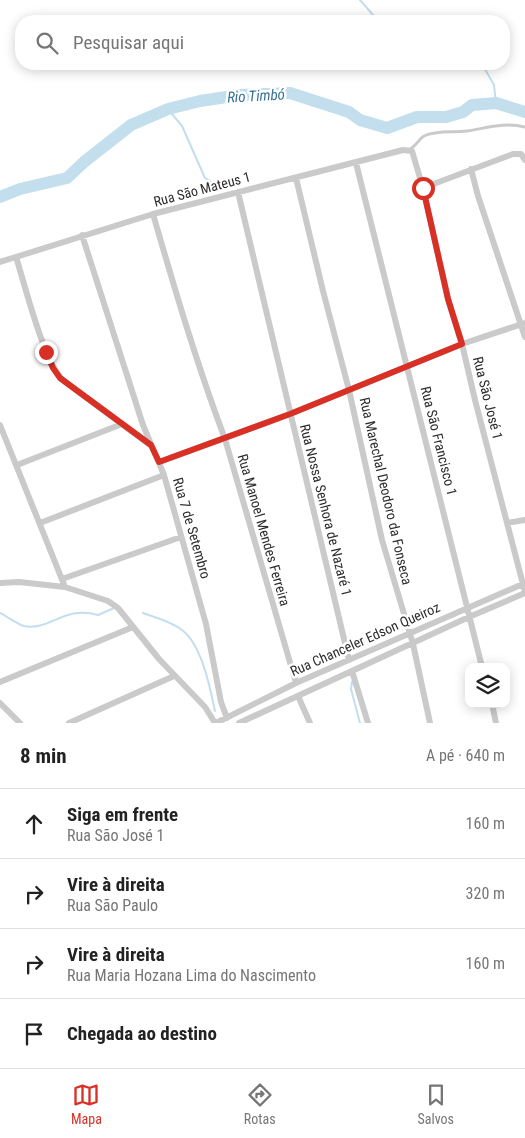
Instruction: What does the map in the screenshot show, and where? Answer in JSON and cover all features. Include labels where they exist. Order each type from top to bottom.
[{"type":"street","name":"Rua São Mateus 1","points":[[0,262],[153,214],[409,150]]},
{"type":"street","name":"Rua São José 1","points":[[409,150],[423,188],[448,299],[462,344],[525,593]]},
{"type":"street","points":[[423,188],[513,154],[523,157]]},
{"type":"street","name":"Rua São Francisco 1","points":[[356,163],[481,663]]},
{"type":"street","points":[[471,169],[491,237],[523,324],[525,337]]},
{"type":"street","name":"Rua Marechal Deodoro da Fonseca","points":[[296,178],[349,390],[382,540],[413,644],[430,723]]},
{"type":"street","name":"Rua Nossa Senhora de Nazaré 1","points":[[238,192],[349,660]]},
{"type":"street","name":"Rua Manoel Mendes Ferreira","points":[[153,214],[190,340],[225,439],[296,683]]},
{"type":"street","name":"Rua 7 de Setembro","points":[[82,235],[140,416],[164,475],[206,624],[221,702],[226,718]]},
{"type":"street","points":[[16,257],[46,352],[53,368],[64,381],[151,445]]},
{"type":"street","points":[[159,462],[290,414],[462,344],[523,324]]},
{"type":"street","points":[[17,465],[122,424]]},
{"type":"street","points":[[0,425],[66,587]]},
{"type":"street","points":[[40,523],[164,475]]},
{"type":"street","points":[[507,523],[525,520]]},
{"type":"street","points":[[62,579],[181,537]]},
{"type":"street","points":[[0,583],[19,582],[66,587],[108,601],[118,608],[174,676],[205,707],[216,723]]},
{"type":"street","name":"Rua Chanceler Edson Queiroz","points":[[216,723],[296,683],[524,584]]},
{"type":"street","name":"Rua Chanceler Edson Queiroz","points":[[239,723],[525,593]]},
{"type":"street","points":[[0,682],[133,627]]},
{"type":"street","points":[[352,671],[368,723]]},
{"type":"street","points":[[69,723],[174,676]]},
{"type":"street","points":[[298,696],[310,723]]},
{"type":"street","points":[[0,704],[20,723]]},
{"type":"street","points":[[493,708],[496,723]]},
{"type":"lane","points":[[409,150],[424,136],[430,134],[467,131],[500,125],[514,124],[525,126]]},
{"type":"waterway","points":[[360,0],[373,15]]},
{"type":"waterway","points":[[485,70],[494,85],[496,103]]},
{"type":"waterway","name":"Rio Timbó","points":[[0,197],[20,189],[67,178],[131,125],[168,109],[200,101],[240,95],[290,93],[349,112],[360,120],[387,128],[417,117],[446,117],[463,112],[472,105],[496,103],[525,112]]},
{"type":"waterway","points":[[168,109],[182,126],[205,178],[222,188]]},
{"type":"waterway","points":[[0,613],[24,626],[33,627],[66,615],[76,613],[98,615],[114,608]]},
{"type":"waterway","points":[[143,613],[173,624],[189,637],[200,656],[215,711]]},
{"type":"waterway","points":[[352,682],[351,689],[360,723]]},
{"type":"route","points":[[46,352],[60,378],[151,445],[159,462],[290,414],[462,344],[448,299],[423,188]]}]
